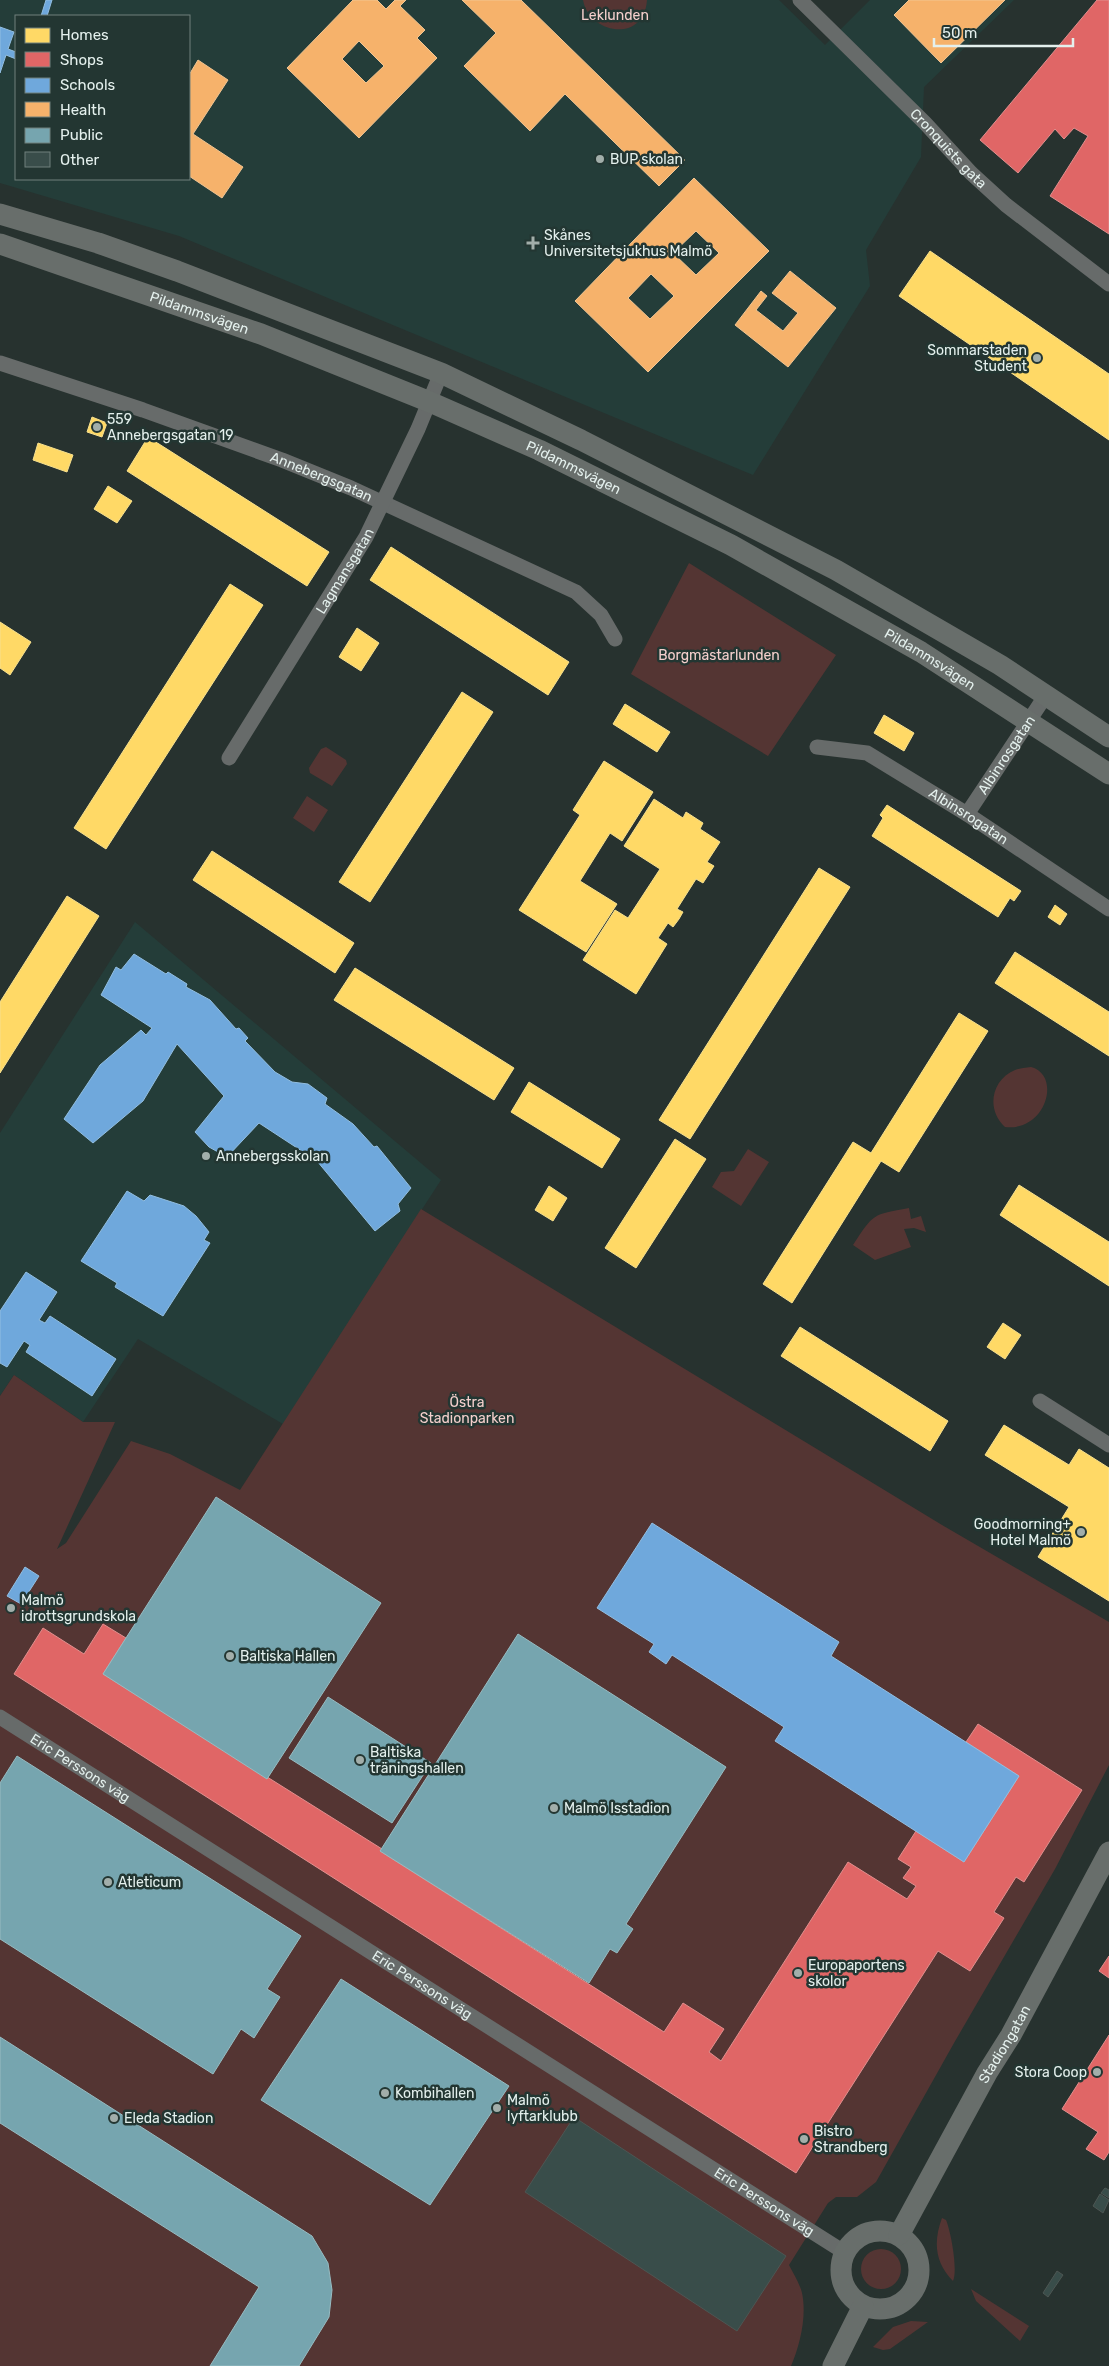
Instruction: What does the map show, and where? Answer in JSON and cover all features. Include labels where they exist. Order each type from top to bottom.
[{"type":"main road","name":"Pildammsvägen","points":[[0,214],[98,243],[177,271],[440,373],[616,457],[836,570],[1000,664],[1109,737]]},
{"type":"main road","name":"Pildammsvägen","points":[[0,244],[261,334],[430,402],[539,450],[731,545],[921,652],[1109,774]]},
{"type":"main road","name":"Stadiongatan","points":[[899,2235],[982,2081],[1011,2035],[1109,1852]]},
{"type":"main road","points":[[874,2231],[886,2231],[899,2235],[912,2248],[916,2256],[919,2274],[914,2290],[896,2306],[874,2309],[863,2306],[845,2290],[840,2266],[844,2252],[861,2235],[874,2231]]},
{"type":"main road","points":[[833,2366],[863,2306]]},
{"type":"street","name":"Cronquists gata","points":[[800,0],[925,123],[971,173],[1006,205],[1109,284]]},
{"type":"street","name":"Annebergsgatan","points":[[0,363],[229,441],[334,481],[576,592],[601,616],[614,639]]},
{"type":"street","name":"Lagmansgatan","points":[[229,758],[366,537],[430,402],[440,373]]},
{"type":"street","name":"Albinrosgatan","points":[[967,814],[1046,695]]},
{"type":"street","name":"Albinsrogatan","points":[[818,747],[867,753],[967,814],[1109,909]]},
{"type":"street","points":[[1040,1401],[1109,1446]]},
{"type":"street","name":"Eric Perssons väg","points":[[0,1717],[844,2252]]},
{"type":"shaded area","name":"Skånes Universitetsjukhus Malmö","points":[[0,0],[779,0],[825,45],[870,0],[1014,0],[924,87],[921,157],[866,250],[870,286],[753,475],[179,236],[0,183]]},
{"type":"shaded area","name":"Annebergsskolan","points":[[135,922],[441,1180],[283,1424],[138,1339],[83,1422],[14,1375],[0,1396],[0,1133]]},
{"type":"green space","name":"Leklunden","points":[[583,0],[647,0],[644,14],[637,23],[627,28],[616,29],[605,27],[595,21],[587,12]]},
{"type":"green space","name":"Borgmästarlunden","points":[[689,563],[836,655],[768,756],[631,674]]},
{"type":"green space","points":[[326,747],[346,760],[347,764],[332,786],[310,773],[309,768],[321,749]]},
{"type":"green space","points":[[307,796],[328,810],[314,832],[293,818]]},
{"type":"green space","points":[[1031,1067],[1040,1072],[1046,1080],[1045,1102],[1031,1121],[1019,1126],[1005,1127],[999,1120],[993,1104],[996,1088],[1007,1075],[1017,1069]]},
{"type":"green space","points":[[748,1149],[769,1162],[741,1206],[712,1187],[721,1172],[734,1171]]},
{"type":"green space","points":[[909,1208],[911,1219],[921,1216],[926,1232],[914,1228],[904,1229],[911,1247],[875,1260],[853,1245],[865,1227],[875,1217],[888,1212]]},
{"type":"green space","name":"Östra Stadionparken","points":[[421,1209],[942,1525],[1109,1622],[1109,1765],[1055,1869],[876,2182],[857,2197],[836,2197],[828,2203],[789,2265],[801,2290],[804,2311],[800,2340],[791,2366],[0,2366],[0,1396],[14,1375],[83,1422],[115,1422],[57,1549],[66,1543],[131,1441],[170,1454],[240,1490]]},
{"type":"green space","points":[[942,2218],[946,2220],[952,2242],[955,2269],[953,2281],[942,2267],[937,2252],[937,2235]]},
{"type":"green space","points":[[881,2249],[895,2255],[901,2269],[895,2283],[881,2289],[867,2283],[861,2269],[867,2255]]},
{"type":"green space","points":[[971,2289],[1029,2326],[1020,2341],[976,2301]]},
{"type":"green space","points":[[911,2321],[928,2322],[890,2349],[883,2350],[873,2347],[893,2327]]},
{"type":"building: Homes","name":"Sommarstaden Student","points":[[930,251],[1109,374],[1109,440],[899,296]]},
{"type":"building: Homes","name":"559 Annebergsgatan 19","points":[[92,417],[107,423],[102,437],[87,432]]},
{"type":"building: Homes","points":[[148,437],[329,552],[307,586],[127,471]]},
{"type":"building: Homes","points":[[38,443],[73,455],[67,472],[33,460]]},
{"type":"building: Homes","points":[[108,486],[132,501],[117,523],[94,509]]},
{"type":"building: Homes","points":[[391,547],[569,662],[548,695],[370,580]]},
{"type":"building: Homes","points":[[230,584],[263,605],[106,849],[74,828]]},
{"type":"building: Homes","points":[[0,622],[31,642],[10,675],[0,668]]},
{"type":"building: Homes","points":[[357,628],[379,643],[361,671],[339,657]]},
{"type":"building: Homes","points":[[462,692],[493,712],[370,902],[339,882]]},
{"type":"building: Homes","points":[[625,704],[670,732],[657,752],[613,724]]},
{"type":"building: Homes","points":[[884,715],[914,733],[904,751],[874,733]]},
{"type":"building: Homes","points":[[604,761],[653,792],[622,841],[610,833],[580,881],[617,904],[586,952],[519,910],[580,815],[573,810]]},
{"type":"building: Homes","points":[[654,799],[683,818],[686,812],[703,823],[700,829],[720,842],[707,862],[714,866],[703,883],[696,879],[677,909],[683,912],[679,919],[673,927],[668,923],[658,938],[667,944],[636,994],[583,960],[615,910],[628,918],[660,869],[624,846]]},
{"type":"building: Homes","points":[[887,805],[1021,891],[1014,901],[1010,898],[998,917],[872,836],[883,818],[880,815]]},
{"type":"building: Homes","points":[[212,851],[354,943],[335,973],[193,880]]},
{"type":"building: Homes","points":[[819,868],[850,887],[690,1139],[659,1120]]},
{"type":"building: Homes","points":[[67,896],[99,916],[0,1073],[0,1002]]},
{"type":"building: Homes","points":[[1055,905],[1067,914],[1060,925],[1048,917]]},
{"type":"building: Homes","points":[[1015,952],[1109,1012],[1109,1056],[995,983]]},
{"type":"building: Homes","points":[[355,968],[514,1068],[494,1100],[334,1000]]},
{"type":"building: Homes","points":[[959,1013],[988,1031],[899,1172],[881,1161],[792,1303],[763,1284],[853,1142],[871,1153]]},
{"type":"building: Homes","points":[[529,1082],[620,1139],[602,1168],[511,1112]]},
{"type":"building: Homes","points":[[675,1139],[706,1159],[636,1268],[605,1248]]},
{"type":"building: Homes","points":[[1019,1185],[1109,1242],[1109,1286],[1000,1215]]},
{"type":"building: Homes","points":[[549,1186],[567,1198],[553,1221],[535,1210]]},
{"type":"building: Homes","points":[[1003,1323],[1021,1335],[1005,1359],[987,1347]]},
{"type":"building: Homes","points":[[800,1327],[948,1421],[930,1451],[781,1356]]},
{"type":"building: Homes","name":"Goodmorning+ Hotel Malmö","points":[[1004,1425],[1069,1465],[1079,1449],[1109,1468],[1109,1601],[1038,1557],[1069,1507],[985,1455]]},
{"type":"building: Shops","points":[[1097,0],[1109,0],[1109,234],[1050,196],[1088,136],[1074,128],[1064,139],[1055,129],[1018,173],[980,140]]},
{"type":"building: Shops","points":[[103,1624],[126,1638],[103,1674],[382,1849],[380,1851],[664,2032],[683,2003],[724,2029],[709,2052],[721,2061],[848,1862],[907,1899],[916,1886],[903,1878],[911,1867],[898,1859],[916,1831],[964,1862],[1019,1776],[966,1742],[978,1724],[1082,1790],[1024,1882],[1016,1877],[994,1912],[1004,1918],[970,1971],[938,1951],[796,2173],[14,1674],[43,1628],[84,1654]]},
{"type":"building: Shops","points":[[1109,1956],[1109,1978],[1099,1971]]},
{"type":"building: Shops","name":"Stora Coop","points":[[1109,2035],[1109,2152],[1104,2160],[1086,2149],[1098,2132],[1062,2109]]},
{"type":"building: Schools","points":[[46,0],[52,0],[47,15],[41,15]]},
{"type":"building: Schools","points":[[0,27],[14,32],[8,49],[15,52],[15,59],[6,55],[0,73]]},
{"type":"building: Schools","points":[[134,954],[166,974],[168,972],[187,984],[186,987],[210,1000],[236,1029],[239,1028],[248,1038],[245,1041],[275,1072],[292,1082],[308,1084],[327,1098],[325,1104],[353,1124],[374,1147],[377,1146],[411,1188],[398,1204],[400,1211],[375,1231],[317,1161],[259,1123],[227,1157],[209,1147],[195,1132],[224,1096],[177,1044],[143,1101],[93,1143],[64,1119],[100,1065],[141,1030],[146,1035],[152,1028],[101,995],[116,967],[121,970]]},
{"type":"building: Schools","points":[[127,1191],[144,1201],[150,1195],[184,1206],[196,1216],[209,1232],[204,1240],[210,1243],[163,1316],[115,1287],[117,1283],[81,1261]]},
{"type":"building: Schools","points":[[26,1272],[57,1292],[39,1320],[45,1323],[50,1316],[116,1359],[92,1396],[26,1352],[30,1345],[24,1341],[7,1367],[0,1363],[0,1311]]},
{"type":"building: Schools","points":[[652,1523],[839,1642],[831,1656],[1019,1776],[964,1862],[775,1741],[784,1727],[672,1655],[666,1664],[649,1652],[654,1644],[597,1608]]},
{"type":"building: Schools","points":[[25,1567],[39,1576],[21,1604],[7,1596]]},
{"type":"building: Health","points":[[353,0],[377,0],[386,9],[395,0],[406,0],[400,6],[425,30],[417,38],[437,58],[359,138],[287,68]],"holes":[[[359,41],[384,66],[366,83],[342,59]]]},
{"type":"building: Health","points":[[462,0],[521,0],[685,160],[659,186],[565,94],[530,131],[464,66],[496,33]]},
{"type":"building: Health","points":[[909,0],[1005,0],[941,63],[894,15]]},
{"type":"building: Health","points":[[198,60],[228,80],[193,134],[243,167],[222,198],[190,177],[190,73]]},
{"type":"building: Health","points":[[694,178],[769,251],[648,372],[575,301]],"holes":[[[696,231],[719,253],[696,275],[673,253]],[[651,274],[674,296],[650,319],[628,298]]]},
{"type":"building: Health","points":[[790,271],[836,308],[788,367],[735,325],[761,291],[767,296],[756,310],[783,331],[798,313],[772,293]]},
{"type":"building: Public","name":"Baltiska Hallen","points":[[216,1497],[381,1603],[267,1779],[103,1674]]},
{"type":"building: Public","name":"Malmö Isstadion","points":[[518,1634],[726,1767],[626,1924],[633,1929],[617,1953],[610,1949],[589,1983],[380,1851]]},
{"type":"building: Public","name":"Baltiska träningshallen","points":[[328,1697],[431,1763],[392,1823],[289,1758]]},
{"type":"building: Public","name":"Atleticum","points":[[17,1756],[301,1936],[267,1989],[280,1997],[254,2038],[241,2029],[213,2074],[0,1939],[0,1783]]},
{"type":"building: Public","name":"Kombihallen","points":[[341,1979],[509,2086],[430,2205],[261,2100]]},
{"type":"building: Public","points":[[0,2037],[312,2236],[328,2263],[332,2290],[329,2317],[299,2366],[210,2366],[259,2287],[0,2123]]},
{"type":"building: Other","points":[[574,2117],[786,2256],[737,2331],[525,2192]]},
{"type":"building: Other","points":[[1105,2188],[1109,2190],[1109,2198],[1101,2193]]},
{"type":"building: Other","points":[[1100,2194],[1109,2200],[1103,2213],[1093,2206]]},
{"type":"building: Other","points":[[1057,2271],[1063,2275],[1048,2297],[1043,2293]]},
{"type":"place","name":"BUP skolan","points":[[600,159]]},
{"type":"place","name":"Skånes Universitetsjukhus Malmö","points":[[533,243]]},
{"type":"place","name":"Sommarstaden Student","points":[[1037,358]]},
{"type":"place","name":"559 Annebergsgatan 19","points":[[97,427]]},
{"type":"place","name":"Annebergsskolan","points":[[206,1156]]},
{"type":"place","name":"Goodmorning+ Hotel Malmö","points":[[1081,1532]]},
{"type":"place","name":"Malmö idrottsgrundskola","points":[[11,1608]]},
{"type":"place","name":"Baltiska Hallen","points":[[230,1656]]},
{"type":"place","name":"Baltiska träningshallen","points":[[360,1760]]},
{"type":"place","name":"Malmö Isstadion","points":[[554,1808]]},
{"type":"place","name":"Atleticum","points":[[108,1882]]},
{"type":"place","name":"Europaportens skolor","points":[[798,1973]]},
{"type":"place","name":"Stora Coop","points":[[1097,2072]]},
{"type":"place","name":"Kombihallen","points":[[385,2093]]},
{"type":"place","name":"Malmö lyftarklubb","points":[[497,2108]]},
{"type":"place","name":"Eleda Stadion","points":[[114,2118]]},
{"type":"place","name":"Bistro Strandberg","points":[[804,2139]]}]
